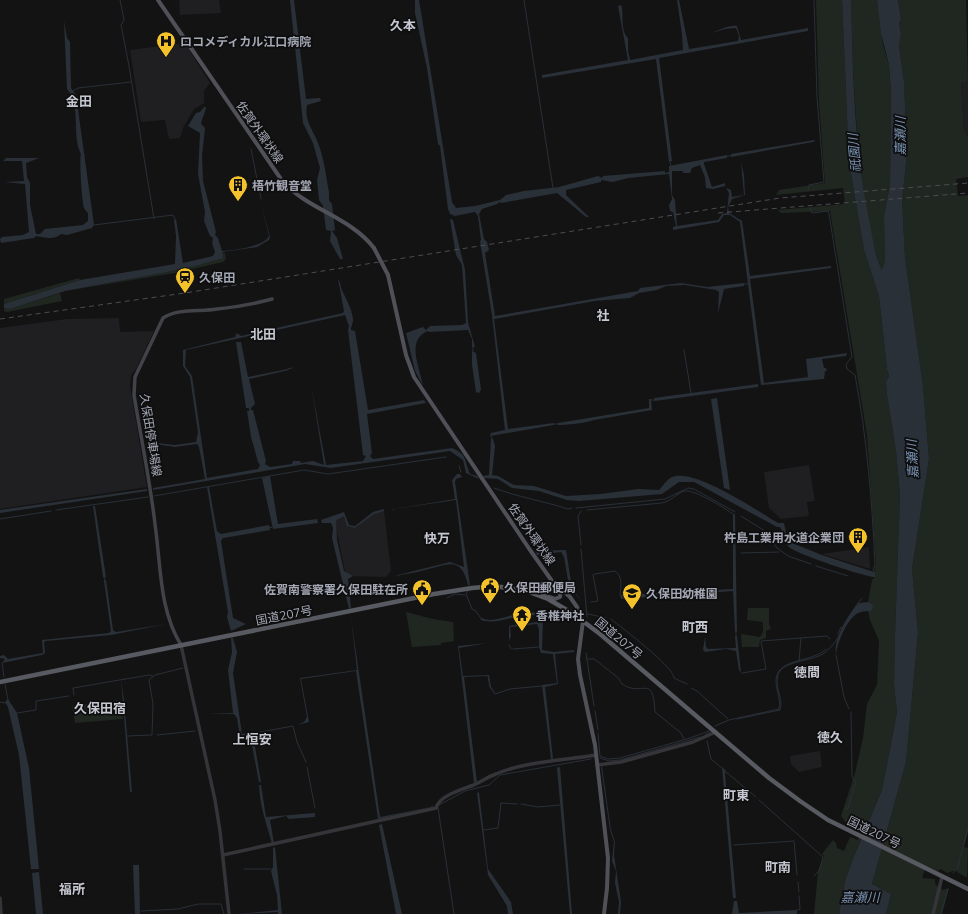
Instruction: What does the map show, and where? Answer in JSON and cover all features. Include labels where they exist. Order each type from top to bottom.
[{"type":"highway","name":"国道207号","points":[[0,682],[472,588],[495,586],[526,591],[548,599],[583,621],[800,801],[828,820],[968,889]]},
{"type":"main road","name":"佐賀外環状線","points":[[158,0],[283,182],[302,199],[335,217],[360,234],[374,248],[388,275],[406,355],[414,377],[526,544],[561,590],[570,597],[577,607],[583,621]]},
{"type":"main road","name":"久保田停車場線","points":[[181,646],[169,622],[160,574],[155,526],[134,395],[135,377],[163,318],[169,313],[216,310],[272,299]]},
{"type":"main road","points":[[526,591],[537,592],[555,599],[560,597],[561,590]]},
{"type":"main road","points":[[583,621],[578,659],[596,755],[608,858],[604,914]]},
{"type":"street","points":[[181,646],[215,800],[223,855],[229,914]]},
{"type":"street","points":[[597,765],[621,762],[693,742],[716,732]]},
{"type":"street","points":[[223,855],[436,808],[439,801],[496,773],[519,767],[596,755]]},
{"type":"street","points":[[933,914],[942,876]]},
{"type":"street","points":[[0,898],[1,914]]},
{"type":"shaded area","points":[[179,0],[219,0],[221,13],[180,15]]},
{"type":"shaded area","points":[[816,0],[842,0],[849,162],[864,250],[879,296],[889,376],[886,382],[887,395],[896,451],[900,495],[894,684],[897,712],[882,790],[845,881],[839,914],[814,914],[818,872],[824,856],[822,854],[833,840],[836,843],[837,848],[844,851],[850,837],[858,840],[861,833],[853,829],[853,824],[846,823],[841,816],[855,773],[863,738],[867,704],[877,685],[879,641],[870,620],[868,611],[871,611],[872,604],[868,602],[872,580],[875,577],[874,572],[876,563],[867,435],[830,211],[781,213],[778,210],[845,204],[843,188],[776,195],[779,190],[825,183],[819,102]]},
{"type":"shaded area","points":[[851,0],[877,0],[883,45],[889,65],[891,92],[890,185],[884,216],[885,261],[882,271],[873,242],[864,197],[857,133]]},
{"type":"shaded area","points":[[898,0],[966,0],[968,81],[961,83],[964,131],[968,136],[968,177],[956,179],[958,196],[968,195],[968,832],[964,847],[968,848],[967,878],[957,872],[957,870],[947,873],[941,869],[938,871],[926,866],[922,878],[935,879],[935,884],[943,890],[949,888],[942,914],[886,914],[891,894],[872,884],[906,762],[918,633],[912,569],[929,459],[923,386],[905,257],[902,200],[907,154],[904,82],[899,46],[901,34],[899,23],[901,19]]},
{"type":"shaded area","points":[[185,43],[210,83],[204,91],[204,103],[194,109],[183,128],[180,138],[169,139],[165,120],[141,122],[130,50]]},
{"type":"shaded area","points":[[968,81],[968,136],[964,131],[961,82]]},
{"type":"shaded area","points":[[222,252],[225,253],[226,259],[223,262],[175,273],[65,291],[191,267],[222,259]]},
{"type":"shaded area","points":[[79,278],[80,280],[4,304],[4,299]]},
{"type":"shaded area","points":[[60,293],[62,301],[7,312],[4,311],[4,308],[10,309]]},
{"type":"shaded area","points":[[119,318],[120,332],[154,331],[136,369],[131,375],[130,386],[147,487],[0,509],[0,328],[67,319]]},
{"type":"shaded area","points":[[809,465],[815,501],[807,502],[809,516],[780,519],[769,508],[764,472]]},
{"type":"shaded area","points":[[384,510],[391,571],[386,577],[346,576],[334,517],[344,514],[349,527],[357,527],[375,511]]},
{"type":"shaded area","name":"杵島工業用水道企業団","points":[[869,547],[870,569],[822,554]]},
{"type":"shaded area","points":[[748,608],[769,608],[769,624],[771,629],[766,631],[766,638],[760,640],[759,647],[742,647],[741,634],[760,637],[763,632],[763,622],[747,620]]},
{"type":"shaded area","points":[[406,612],[433,619],[453,622],[454,641],[441,643],[441,645],[412,647]]},
{"type":"shaded area","points":[[121,700],[123,719],[75,723],[72,706]]},
{"type":"shaded area","points":[[820,751],[822,767],[799,772],[791,764],[790,756]]},
{"type":"water","points":[[290,0],[294,0],[306,99],[320,98],[321,101],[307,105],[306,111],[325,167],[329,200],[332,204],[335,230],[332,231],[337,238],[343,259],[340,259],[330,241],[331,231],[326,230],[323,206],[319,200],[317,180],[320,168],[313,143],[303,123]]},
{"type":"water","points":[[415,0],[419,0],[452,202],[456,208],[475,206],[500,200],[506,195],[524,191],[559,187],[598,176],[602,178],[603,176],[665,171],[665,173],[669,172],[669,166],[727,155],[727,158],[704,162],[712,187],[725,183],[725,186],[713,189],[706,188],[705,177],[700,165],[692,168],[690,173],[672,171],[672,195],[675,200],[677,226],[718,220],[722,214],[727,213],[729,193],[726,188],[731,190],[732,197],[744,195],[741,162],[744,175],[745,195],[732,199],[728,207],[729,213],[742,221],[750,276],[831,266],[831,268],[750,279],[764,383],[808,377],[806,359],[847,353],[846,356],[822,359],[824,368],[826,368],[827,371],[825,371],[824,379],[761,385],[740,222],[730,215],[724,215],[719,222],[673,230],[673,227],[676,226],[673,212],[670,211],[669,205],[672,199],[669,174],[628,178],[613,182],[601,180],[601,182],[566,190],[566,195],[589,217],[586,217],[557,193],[500,202],[482,209],[479,214],[484,239],[487,242],[489,250],[485,253],[495,316],[638,291],[640,288],[681,283],[707,287],[744,283],[744,286],[724,289],[718,313],[719,292],[716,290],[685,285],[666,286],[657,290],[639,293],[630,298],[595,301],[494,319],[508,429],[554,423],[554,425],[490,436],[491,433],[505,430],[492,315],[480,241],[478,216],[475,212],[455,216],[450,214],[448,209],[440,146],[438,144],[427,68],[415,13]]},
{"type":"water","points":[[677,0],[679,0],[689,49],[738,41],[739,36],[736,28],[725,29],[712,33],[730,26],[737,26],[741,40],[808,28],[808,31],[659,58],[672,161],[669,162],[656,59],[542,78],[542,75],[628,60],[618,6],[620,5],[622,7],[623,28],[628,38],[630,60],[683,50]]},
{"type":"water","points":[[842,0],[851,0],[855,108],[863,188],[877,257],[882,270],[885,261],[884,216],[890,185],[891,92],[889,65],[881,33],[877,0],[898,0],[901,19],[899,23],[901,34],[899,46],[904,82],[907,154],[902,200],[905,257],[923,386],[929,459],[912,569],[918,633],[906,762],[872,884],[891,894],[886,914],[839,914],[845,881],[882,790],[897,712],[894,684],[900,495],[896,451],[887,395],[886,382],[889,376],[879,296],[864,250],[849,162]]},
{"type":"water","points":[[64,21],[67,38],[70,42],[71,88],[76,95],[94,225],[92,228],[67,235],[61,234],[48,238],[36,236],[34,238],[1,243],[0,239],[2,237],[23,235],[29,232],[25,184],[4,182],[24,181],[22,161],[3,161],[6,158],[39,158],[26,163],[27,177],[30,183],[30,205],[36,234],[40,234],[45,229],[83,225],[88,221],[88,213],[84,208],[82,198],[81,154],[78,146],[74,104],[67,89]]},
{"type":"water","points":[[204,107],[206,107],[201,124],[205,128],[202,156],[203,181],[216,232],[215,235],[218,238],[222,251],[240,249],[255,245],[266,240],[269,236],[260,199],[270,237],[269,240],[257,247],[222,252],[223,259],[173,271],[65,291],[10,309],[4,308],[4,304],[80,280],[175,264],[176,236],[174,220],[176,219],[183,263],[213,256],[215,252],[212,243],[213,238],[210,236],[204,221],[205,212],[198,174],[200,133],[188,126],[196,113],[200,112]]},
{"type":"water","points":[[815,141],[813,142],[731,157],[731,154]]},
{"type":"water","points":[[450,219],[453,220],[465,270],[468,322],[475,347],[472,347],[472,339],[468,330],[428,331],[421,335],[417,340],[416,354],[423,386],[415,371],[406,333],[423,327],[426,330],[430,326],[462,325],[466,323],[462,265],[456,255]]},
{"type":"water","points":[[338,279],[352,315],[353,321],[351,330],[355,331],[368,410],[424,400],[426,403],[367,414],[372,453],[370,456],[373,459],[452,448],[461,453],[465,458],[470,474],[477,476],[479,479],[466,473],[463,460],[450,451],[331,468],[305,464],[153,490],[153,488],[205,479],[199,447],[197,444],[175,447],[148,443],[175,445],[196,442],[198,432],[190,377],[183,366],[183,350],[235,337],[237,333],[241,336],[343,313],[344,311]],"holes":[[[345,315],[349,326],[348,330],[363,455],[366,456],[363,461],[326,465],[311,384],[324,465],[313,461],[301,463],[300,461],[293,461],[292,464],[270,467],[265,464],[266,461],[253,410],[251,410],[255,404],[249,379],[289,370],[248,377],[241,342],[236,342],[246,408],[249,408],[249,411],[247,411],[251,437],[260,465],[258,469],[207,478],[192,376],[185,366],[186,350]]]},
{"type":"water","points":[[472,351],[476,353],[481,390],[479,393],[476,392],[472,365]]},
{"type":"water","points":[[758,384],[758,387],[655,401],[654,398]]},
{"type":"water","points":[[717,398],[730,490],[724,488],[711,399]]},
{"type":"water","points":[[649,399],[651,399],[652,410],[582,423],[558,425],[558,423],[649,408]]},
{"type":"water","points":[[491,439],[493,439],[495,446],[492,475],[498,476],[514,485],[534,486],[566,496],[601,494],[638,489],[659,490],[666,481],[672,477],[682,476],[695,479],[710,484],[741,500],[778,523],[784,523],[787,538],[792,543],[822,555],[874,572],[875,577],[831,565],[794,550],[787,545],[780,527],[777,527],[694,482],[679,482],[662,494],[579,501],[567,500],[539,491],[512,488],[498,479],[484,478],[483,476],[489,475]]},
{"type":"water","points":[[457,474],[460,474],[462,477],[456,479],[455,482],[470,585],[468,585],[461,569],[452,564],[394,576],[450,562],[464,567],[456,500],[388,510],[455,499],[452,480]]},
{"type":"water","points":[[270,476],[278,524],[317,519],[318,523],[273,529],[262,478]]},
{"type":"water","points":[[207,487],[209,487],[217,531],[221,534],[269,525],[270,530],[223,538],[221,541],[233,618],[246,624],[231,631],[227,617],[228,612]]},
{"type":"water","points":[[147,489],[147,491],[0,513],[0,510]]},
{"type":"water","points":[[93,506],[95,506],[106,577],[103,577]]},
{"type":"water","points":[[384,509],[384,511],[374,514],[355,528],[347,526],[344,516],[336,520],[337,540],[344,571],[353,576],[348,579],[351,608],[349,609],[332,538],[333,528],[331,523],[322,523],[321,520],[344,512],[349,525],[355,526],[373,512]]},
{"type":"water","points":[[735,514],[737,632],[735,632],[733,591],[621,599],[620,595],[733,589],[733,515]]},
{"type":"water","points":[[566,550],[572,588],[582,602],[569,586],[564,557],[561,552],[537,555],[535,551]]},
{"type":"water","points":[[106,580],[113,630],[116,632],[166,624],[111,635],[46,641],[44,642],[45,653],[42,655],[2,663],[5,659],[0,658],[0,656],[4,655],[8,659],[43,653],[42,640],[109,633],[111,631],[104,581]]},
{"type":"water","points":[[868,602],[872,604],[873,608],[871,611],[856,614],[852,618],[844,630],[838,644],[836,655],[839,634],[846,620],[859,603]]},
{"type":"water","points":[[553,610],[555,612],[541,616],[541,619],[543,619],[542,650],[554,652],[574,650],[574,652],[555,654],[558,684],[545,687],[553,759],[551,759],[542,685],[557,683],[553,654],[541,653],[539,647],[539,629],[537,624],[510,627],[511,636],[509,641],[509,626],[537,622],[539,616],[524,615],[495,621],[481,620],[480,617],[495,620],[522,613]]},
{"type":"water","points":[[351,618],[380,817],[431,807],[433,804],[432,807],[378,819],[356,671],[301,679],[309,722],[297,725],[304,722],[307,717],[300,678],[357,670]]},
{"type":"water","points":[[735,636],[737,636],[741,673],[739,670],[736,651],[726,649],[705,652],[703,650],[705,637],[706,647],[708,649],[736,648]]},
{"type":"water","points":[[231,638],[233,638],[237,652],[233,673],[242,734],[254,732],[255,734],[253,735],[261,782],[259,782],[250,735],[240,737],[237,718],[234,714],[208,714],[233,713],[228,670],[232,652]]},
{"type":"water","points":[[487,643],[459,648],[463,676],[489,675],[491,687],[498,695],[490,687],[488,676],[464,677],[477,782],[474,783],[458,646]]},
{"type":"water","points":[[121,679],[124,700],[132,792],[130,792]]},
{"type":"water","points":[[8,699],[17,713],[29,768],[39,869],[31,869],[19,755],[8,707],[5,702]]},
{"type":"water","points":[[602,766],[611,830],[615,842],[614,855],[621,902],[620,914],[618,914],[619,902],[615,883],[616,871],[612,861],[614,842],[610,830]]},
{"type":"water","points":[[560,767],[572,914],[570,914],[557,768],[552,769]]},
{"type":"water","points":[[722,767],[726,771],[725,774],[736,898],[733,898]]},
{"type":"water","points":[[259,785],[261,785],[266,817],[315,813],[315,817],[289,819],[286,816],[270,820],[274,843],[272,844],[262,808]]},
{"type":"water","points":[[479,792],[488,869],[511,902],[513,914],[508,914],[507,906],[488,875],[477,793]]},
{"type":"water","points":[[382,824],[402,914],[396,914],[379,825]]},
{"type":"water","points":[[275,847],[282,914],[278,914],[278,912],[238,914],[278,910],[277,895],[271,871],[273,867],[273,848]]},
{"type":"water","points":[[133,865],[139,865],[140,914],[135,914]]},
{"type":"water","points":[[39,872],[43,914],[36,914],[32,873]]},
{"type":"water","points":[[734,901],[737,901],[739,913],[797,910],[797,914],[732,914]]},
{"type":"waterway","points":[[120,0],[124,20],[121,25],[154,219]]},
{"type":"waterway","points":[[524,0],[553,188]]},
{"type":"waterway","points":[[808,190],[809,185],[824,182],[817,97],[814,0]]},
{"type":"waterway","points":[[73,91],[78,88],[131,82]]},
{"type":"waterway","points":[[251,149],[261,199]]},
{"type":"waterway","points":[[670,162],[671,166]]},
{"type":"waterway","points":[[810,208],[812,213],[828,211],[829,214],[852,357],[846,364],[847,369],[855,375],[866,446],[874,540],[875,564],[873,571]]},
{"type":"waterway","points":[[94,225],[173,215],[175,219]]},
{"type":"waterway","points":[[684,350],[691,393]]},
{"type":"waterway","points":[[288,369],[292,368]]},
{"type":"waterway","points":[[154,496],[304,470],[328,474],[446,457]]},
{"type":"waterway","points":[[459,466],[461,472]]},
{"type":"waterway","points":[[494,488],[568,509],[572,508]]},
{"type":"waterway","points":[[576,508],[665,499],[688,488],[694,489],[735,512]]},
{"type":"waterway","points":[[587,510],[662,503],[684,491],[689,491],[702,496],[734,515]]},
{"type":"waterway","points":[[56,510],[148,497]]},
{"type":"waterway","points":[[0,519],[51,511]]},
{"type":"waterway","points":[[581,511],[578,516],[581,545]]},
{"type":"waterway","points":[[741,516],[765,531],[777,548],[788,556],[811,564]]},
{"type":"waterway","points":[[581,549],[587,617]]},
{"type":"waterway","points":[[741,553],[779,552]]},
{"type":"waterway","points":[[816,566],[848,576]]},
{"type":"waterway","points":[[591,602],[598,601],[593,575],[595,574],[615,571],[618,573],[621,585],[620,595]]},
{"type":"waterway","points":[[104,577],[105,581]]},
{"type":"waterway","points":[[468,591],[466,594],[472,609],[476,611],[480,617]]},
{"type":"waterway","points":[[447,598],[455,594],[465,595]]},
{"type":"waterway","points":[[737,719],[780,710],[781,701],[777,680],[780,671],[788,665],[818,656],[830,649],[862,598]]},
{"type":"waterway","points":[[588,614],[606,618]]},
{"type":"waterway","points":[[611,619],[657,656],[671,672],[674,678],[687,684]]},
{"type":"waterway","points":[[838,634],[841,627]]},
{"type":"waterway","points":[[742,673],[766,669],[761,641],[827,636],[830,639]]},
{"type":"waterway","points":[[799,661],[801,638]]},
{"type":"waterway","points":[[509,645],[511,649]]},
{"type":"waterway","points":[[513,649],[539,647]]},
{"type":"waterway","points":[[715,726],[729,720],[779,709],[780,705],[776,679],[780,670],[785,666],[814,656],[826,649]]},
{"type":"waterway","points":[[586,653],[594,706]]},
{"type":"waterway","points":[[836,655],[844,697],[849,709]]},
{"type":"waterway","points":[[587,659],[594,659],[597,661],[617,677],[622,684],[629,688],[649,689],[654,700],[655,712],[681,733],[684,739]]},
{"type":"waterway","points":[[2,663],[4,677]]},
{"type":"waterway","points":[[127,736],[152,735],[153,704],[149,680],[155,675],[183,668]]},
{"type":"waterway","points":[[74,695],[73,688],[149,675],[153,676]]},
{"type":"waterway","points":[[488,676],[490,687],[495,694],[510,689],[542,686]]},
{"type":"waterway","points":[[5,684],[8,700]]},
{"type":"waterway","points":[[691,688],[697,691],[728,719]]},
{"type":"waterway","points":[[17,713],[36,710],[36,701],[69,696]]},
{"type":"waterway","points":[[0,702],[5,703]]},
{"type":"waterway","points":[[595,711],[598,730]]},
{"type":"waterway","points":[[845,809],[848,808],[856,782],[852,775],[851,712]]},
{"type":"waterway","points":[[255,733],[293,726],[297,742],[306,762]]},
{"type":"waterway","points":[[157,735],[195,731]]},
{"type":"waterway","points":[[598,733],[600,756],[608,759],[620,758],[709,731]]},
{"type":"waterway","points":[[705,735],[710,732]]},
{"type":"waterway","points":[[600,758],[609,761],[620,760],[700,737]]},
{"type":"waterway","points":[[707,741],[711,759],[722,768]]},
{"type":"waterway","points":[[439,805],[465,791],[489,785],[500,775],[591,759]]},
{"type":"waterway","points":[[307,767],[315,808]]},
{"type":"waterway","points":[[726,772],[756,797]]},
{"type":"waterway","points":[[759,800],[823,857],[819,871],[814,876]]},
{"type":"waterway","points":[[484,830],[498,828],[501,803],[517,804]]},
{"type":"waterway","points":[[521,804],[538,807],[560,805]]},
{"type":"waterway","points":[[438,808],[454,914]]},
{"type":"waterway","points":[[953,873],[957,869],[968,828]]},
{"type":"waterway","points":[[734,845],[794,841],[797,875]]},
{"type":"waterway","points":[[244,869],[271,869]]},
{"type":"waterway","points":[[798,882],[799,892]]},
{"type":"waterway","points":[[941,914],[948,889]]},
{"type":"waterway","points":[[797,910],[800,909],[799,896]]},
{"type":"waterway","points":[[141,911],[178,909],[198,904],[221,904],[224,914]]},
{"type":"railway","points":[[0,319],[185,293],[780,198],[968,183]]},
{"type":"railway","points":[[718,213],[968,193]]},
{"type":"place","name":"ロコメディカル江口病院","points":[[166,58]]},
{"type":"place","name":"梧竹観音堂","points":[[238,202]]},
{"type":"place","name":"久保田","points":[[185,294]]},
{"type":"place","name":"杵島工業用水道企業団","points":[[858,554]]},
{"type":"place","name":"久保田郵便局","points":[[490,604]]},
{"type":"place","name":"佐賀南警察署久保田駐在所","points":[[422,606]]},
{"type":"place","name":"久保田幼稚園","points":[[632,610]]},
{"type":"place","name":"香椎神社","points":[[522,632]]},
{"type":"district","name":"久本","points":[[403,25]]},
{"type":"district","name":"金田","points":[[79,101]]},
{"type":"district","name":"社","points":[[603,315]]},
{"type":"district","name":"北田","points":[[263,334]]},
{"type":"district","name":"快万","points":[[437,538]]},
{"type":"district","name":"町西","points":[[695,627]]},
{"type":"district","name":"徳間","points":[[807,672]]},
{"type":"district","name":"久保田宿","points":[[100,708]]},
{"type":"district","name":"徳久","points":[[830,737]]},
{"type":"district","name":"上恒安","points":[[252,739]]},
{"type":"district","name":"町東","points":[[736,795]]},
{"type":"district","name":"町南","points":[[778,867]]},
{"type":"district","name":"福所","points":[[72,889]]},
{"type":"water label","name":"嘉瀬川","points":[[900,136]]},
{"type":"water label","name":"祇園川","points":[[854,153]]},
{"type":"water label","name":"嘉瀬川","points":[[912,459]]},
{"type":"water label","name":"嘉瀬川","points":[[860,897]]}]
